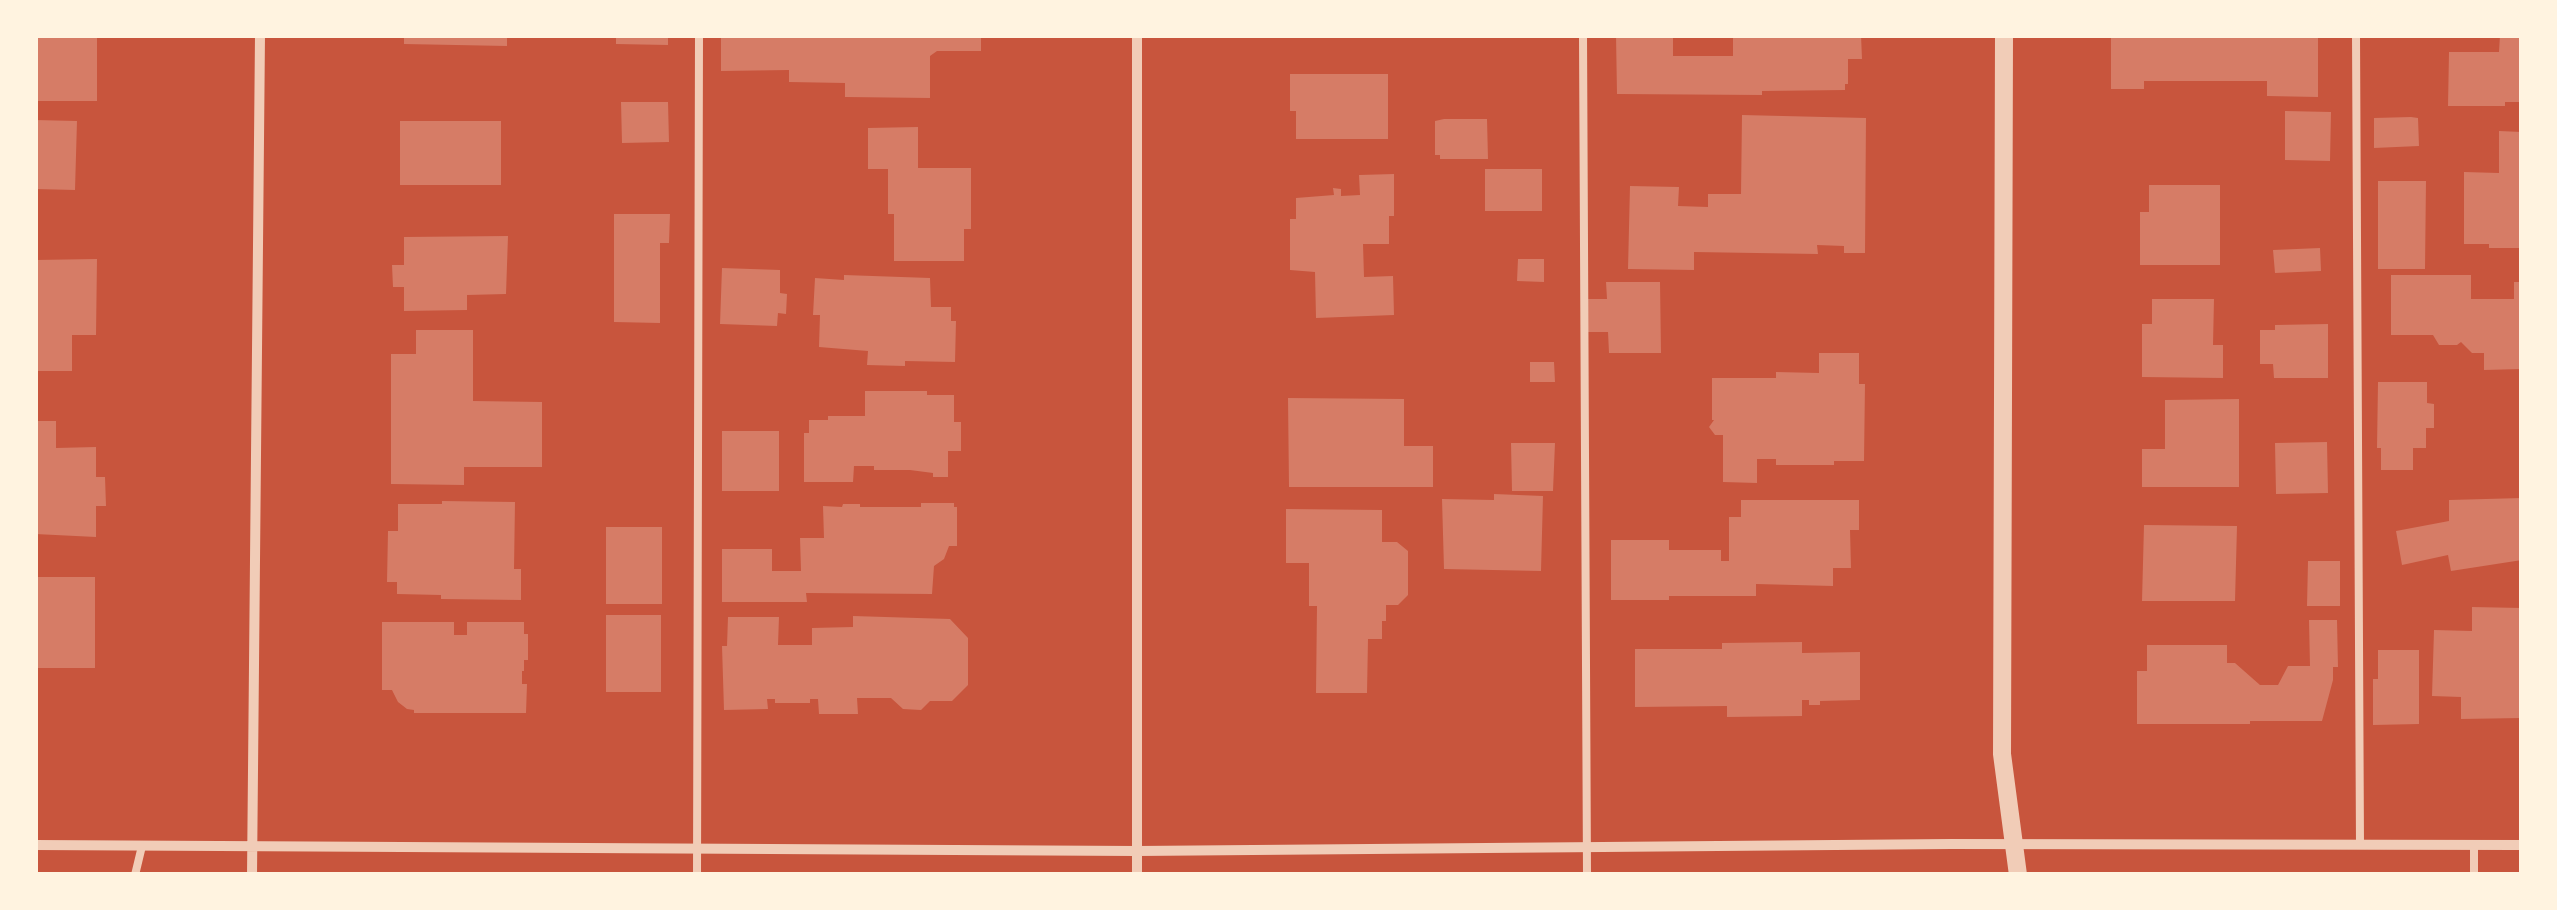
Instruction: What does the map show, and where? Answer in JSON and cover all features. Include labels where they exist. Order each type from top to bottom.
[{"type":"street","points":[[252,875],[260,35]]},
{"type":"street","points":[[1137,35],[1137,875]]},
{"type":"street","points":[[2004,35],[2002,754],[2018,875]]},
{"type":"street","points":[[35,845],[1137,851],[2012,844],[2522,845]]},
{"type":"lane","points":[[697,875],[698,35]]},
{"type":"lane","points":[[1583,35],[1587,875]]},
{"type":"lane","points":[[2356,35],[2360,845]]},
{"type":"lane","points":[[2474,845],[2474,875]]},
{"type":"lane","points":[[135,875],[142,846]]},
{"type":"building","points":[[35,35],[97,36],[97,101],[36,101]]},
{"type":"building","points":[[404,35],[507,35],[507,46],[404,44]]},
{"type":"building","points":[[616,35],[668,35],[668,45],[616,44]]},
{"type":"building","points":[[721,35],[981,35],[981,51],[937,51],[930,56],[930,98],[845,97],[845,83],[789,82],[789,70],[721,71]]},
{"type":"building","points":[[1616,35],[1673,35],[1673,56],[1733,56],[1733,35],[1861,35],[1862,59],[1848,59],[1845,90],[1762,91],[1762,95],[1617,94]]},
{"type":"building","points":[[2111,35],[2318,35],[2318,97],[2267,96],[2267,81],[2144,81],[2144,89],[2111,89]]},
{"type":"building","points":[[2500,35],[2522,35],[2522,102],[2505,102],[2505,106],[2448,106],[2449,52],[2499,52]]},
{"type":"building","points":[[1290,74],[1388,74],[1388,139],[1296,139],[1296,111],[1290,111]]},
{"type":"building","points":[[621,102],[668,102],[669,142],[622,143]]},
{"type":"building","points":[[2285,111],[2331,112],[2330,161],[2285,160]]},
{"type":"building","points":[[1742,115],[1866,118],[1865,253],[1844,253],[1844,246],[1817,245],[1818,254],[1694,252],[1694,270],[1628,269],[1630,186],[1679,187],[1678,206],[1708,207],[1708,194],[1741,194]]},
{"type":"building","points":[[2374,118],[2418,118],[2419,146],[2374,148]]},
{"type":"building","points":[[1487,119],[1488,159],[1440,159],[1440,155],[1435,155],[1435,121]]},
{"type":"building","points":[[35,120],[77,121],[75,190],[35,189]]},
{"type":"building","points":[[400,121],[501,121],[501,185],[400,185]]},
{"type":"building","points":[[918,127],[918,168],[971,168],[971,229],[964,229],[964,261],[894,261],[894,214],[888,214],[888,169],[868,169],[868,128]]},
{"type":"building","points":[[2499,131],[2522,132],[2522,248],[2464,244],[2464,172],[2499,173]]},
{"type":"building","points":[[1485,169],[1542,169],[1542,211],[1485,211]]},
{"type":"building","points":[[1394,174],[1389,244],[1363,244],[1364,277],[1393,276],[1394,315],[1316,318],[1315,272],[1290,270],[1290,219],[1296,219],[1296,198],[1334,195],[1333,188],[1341,189],[1341,196],[1360,195],[1359,175]]},
{"type":"building","points":[[2378,181],[2426,181],[2425,269],[2378,269]]},
{"type":"building","points":[[2149,185],[2220,185],[2220,265],[2140,265],[2140,212],[2149,212]]},
{"type":"building","points":[[614,214],[670,214],[669,243],[660,243],[660,323],[614,322]]},
{"type":"building","points":[[508,236],[506,294],[467,295],[467,310],[404,311],[404,287],[393,287],[392,265],[404,265],[404,237]]},
{"type":"building","points":[[2320,248],[2321,271],[2275,273],[2273,250]]},
{"type":"building","points":[[97,259],[96,335],[72,335],[72,371],[35,371],[35,260]]},
{"type":"building","points":[[1518,259],[1544,259],[1544,282],[1517,281]]},
{"type":"building","points":[[722,268],[780,270],[780,293],[787,294],[786,314],[778,313],[777,326],[720,324]]},
{"type":"building","points":[[844,275],[930,278],[931,307],[951,307],[951,321],[956,321],[955,362],[867,365],[868,351],[819,347],[820,315],[813,315],[815,278],[844,280]]},
{"type":"building","points":[[2391,275],[2471,275],[2471,299],[2514,299],[2514,282],[2522,282],[2522,369],[2484,370],[2484,353],[2472,353],[2461,342],[2439,345],[2433,335],[2391,335]]},
{"type":"building","points":[[1606,282],[1660,282],[1661,353],[1609,353],[1608,332],[1588,332],[1588,299],[1607,299]]},
{"type":"building","points":[[2152,299],[2214,299],[2213,345],[2223,345],[2223,378],[2142,377],[2142,324],[2152,324]]},
{"type":"building","points":[[2328,324],[2328,378],[2274,378],[2273,364],[2260,364],[2260,330],[2275,330],[2275,325]]},
{"type":"building","points":[[416,330],[473,330],[473,401],[542,402],[542,467],[464,467],[464,485],[391,484],[391,354],[416,354]]},
{"type":"building","points":[[1819,353],[1859,353],[1859,384],[1865,384],[1864,461],[1776,465],[1776,459],[1757,459],[1757,483],[1723,482],[1723,435],[1715,435],[1709,427],[1714,420],[1712,378],[1776,378],[1776,372],[1819,373]]},
{"type":"building","points":[[1530,362],[1554,362],[1555,382],[1530,382]]},
{"type":"building","points":[[2378,382],[2427,382],[2427,403],[2434,404],[2434,428],[2426,428],[2426,448],[2413,448],[2413,470],[2381,470],[2381,448],[2377,448]]},
{"type":"building","points":[[865,391],[954,395],[954,422],[961,422],[961,451],[948,451],[948,477],[854,466],[853,482],[804,482],[804,433],[809,433],[809,420],[865,416]]},
{"type":"building","points":[[1288,398],[1404,399],[1404,446],[1433,446],[1433,487],[1289,487]]},
{"type":"building","points":[[2239,399],[2239,487],[2142,487],[2142,449],[2165,449],[2165,400]]},
{"type":"building","points":[[35,421],[56,421],[56,448],[96,447],[96,477],[105,477],[106,506],[96,506],[96,537],[35,534]]},
{"type":"building","points":[[722,431],[779,431],[779,491],[722,491]]},
{"type":"building","points":[[2327,442],[2328,493],[2276,494],[2275,443]]},
{"type":"building","points":[[1511,443],[1555,443],[1553,491],[1512,491]]},
{"type":"building","points":[[1494,494],[1543,496],[1541,571],[1444,569],[1442,499],[1494,500]]},
{"type":"building","points":[[2522,498],[2522,560],[2451,571],[2448,555],[2402,565],[2396,531],[2449,521],[2449,500]]},
{"type":"building","points":[[1741,500],[1859,500],[1859,530],[1850,530],[1851,568],[1833,568],[1833,586],[1756,584],[1756,596],[1611,600],[1611,540],[1669,540],[1669,550],[1721,550],[1721,561],[1729,561],[1729,517],[1741,517]]},
{"type":"building","points":[[515,502],[514,569],[521,569],[521,600],[397,594],[397,582],[387,582],[388,531],[398,531],[398,504]]},
{"type":"building","points":[[921,503],[954,503],[957,507],[957,546],[949,546],[944,559],[934,566],[932,594],[806,593],[807,602],[722,602],[722,549],[772,549],[772,571],[801,571],[800,538],[824,538],[823,506],[921,507]]},
{"type":"building","points":[[1286,509],[1382,510],[1382,542],[1397,542],[1408,551],[1408,595],[1398,605],[1386,605],[1382,639],[1368,639],[1367,693],[1316,693],[1317,606],[1309,606],[1309,563],[1286,563]]},
{"type":"building","points":[[2144,525],[2237,526],[2235,601],[2142,601]]},
{"type":"building","points":[[606,527],[662,527],[662,604],[606,604]]},
{"type":"building","points":[[2308,561],[2340,561],[2340,606],[2307,606]]},
{"type":"building","points":[[35,577],[95,577],[95,668],[35,668]]},
{"type":"building","points":[[2472,607],[2522,608],[2522,718],[2461,719],[2461,697],[2432,696],[2434,630],[2472,631]]},
{"type":"building","points":[[606,615],[661,615],[661,692],[606,692]]},
{"type":"building","points":[[853,616],[950,619],[968,638],[968,685],[952,701],[930,701],[921,710],[903,709],[891,698],[857,698],[858,714],[819,714],[818,699],[810,699],[810,703],[775,703],[775,699],[767,699],[768,709],[724,710],[722,646],[727,646],[728,617],[779,617],[778,645],[812,645],[812,628],[853,627]]},
{"type":"building","points":[[2309,620],[2337,620],[2338,667],[2333,667],[2322,721],[2137,724],[2137,671],[2147,671],[2147,645],[2227,645],[2227,663],[2235,663],[2260,685],[2278,685],[2288,666],[2310,666]]},
{"type":"building","points":[[382,622],[454,622],[454,635],[467,635],[467,622],[524,622],[524,634],[528,634],[528,660],[524,660],[522,671],[522,684],[527,684],[526,713],[414,713],[407,709],[392,690],[382,690]]},
{"type":"building","points":[[1802,642],[1802,653],[1860,652],[1860,700],[1809,705],[1809,700],[1802,700],[1802,716],[1727,717],[1727,706],[1635,707],[1635,649],[1722,649],[1722,643]]},
{"type":"building","points":[[2378,650],[2419,650],[2419,724],[2373,725],[2373,679],[2378,679]]}]
